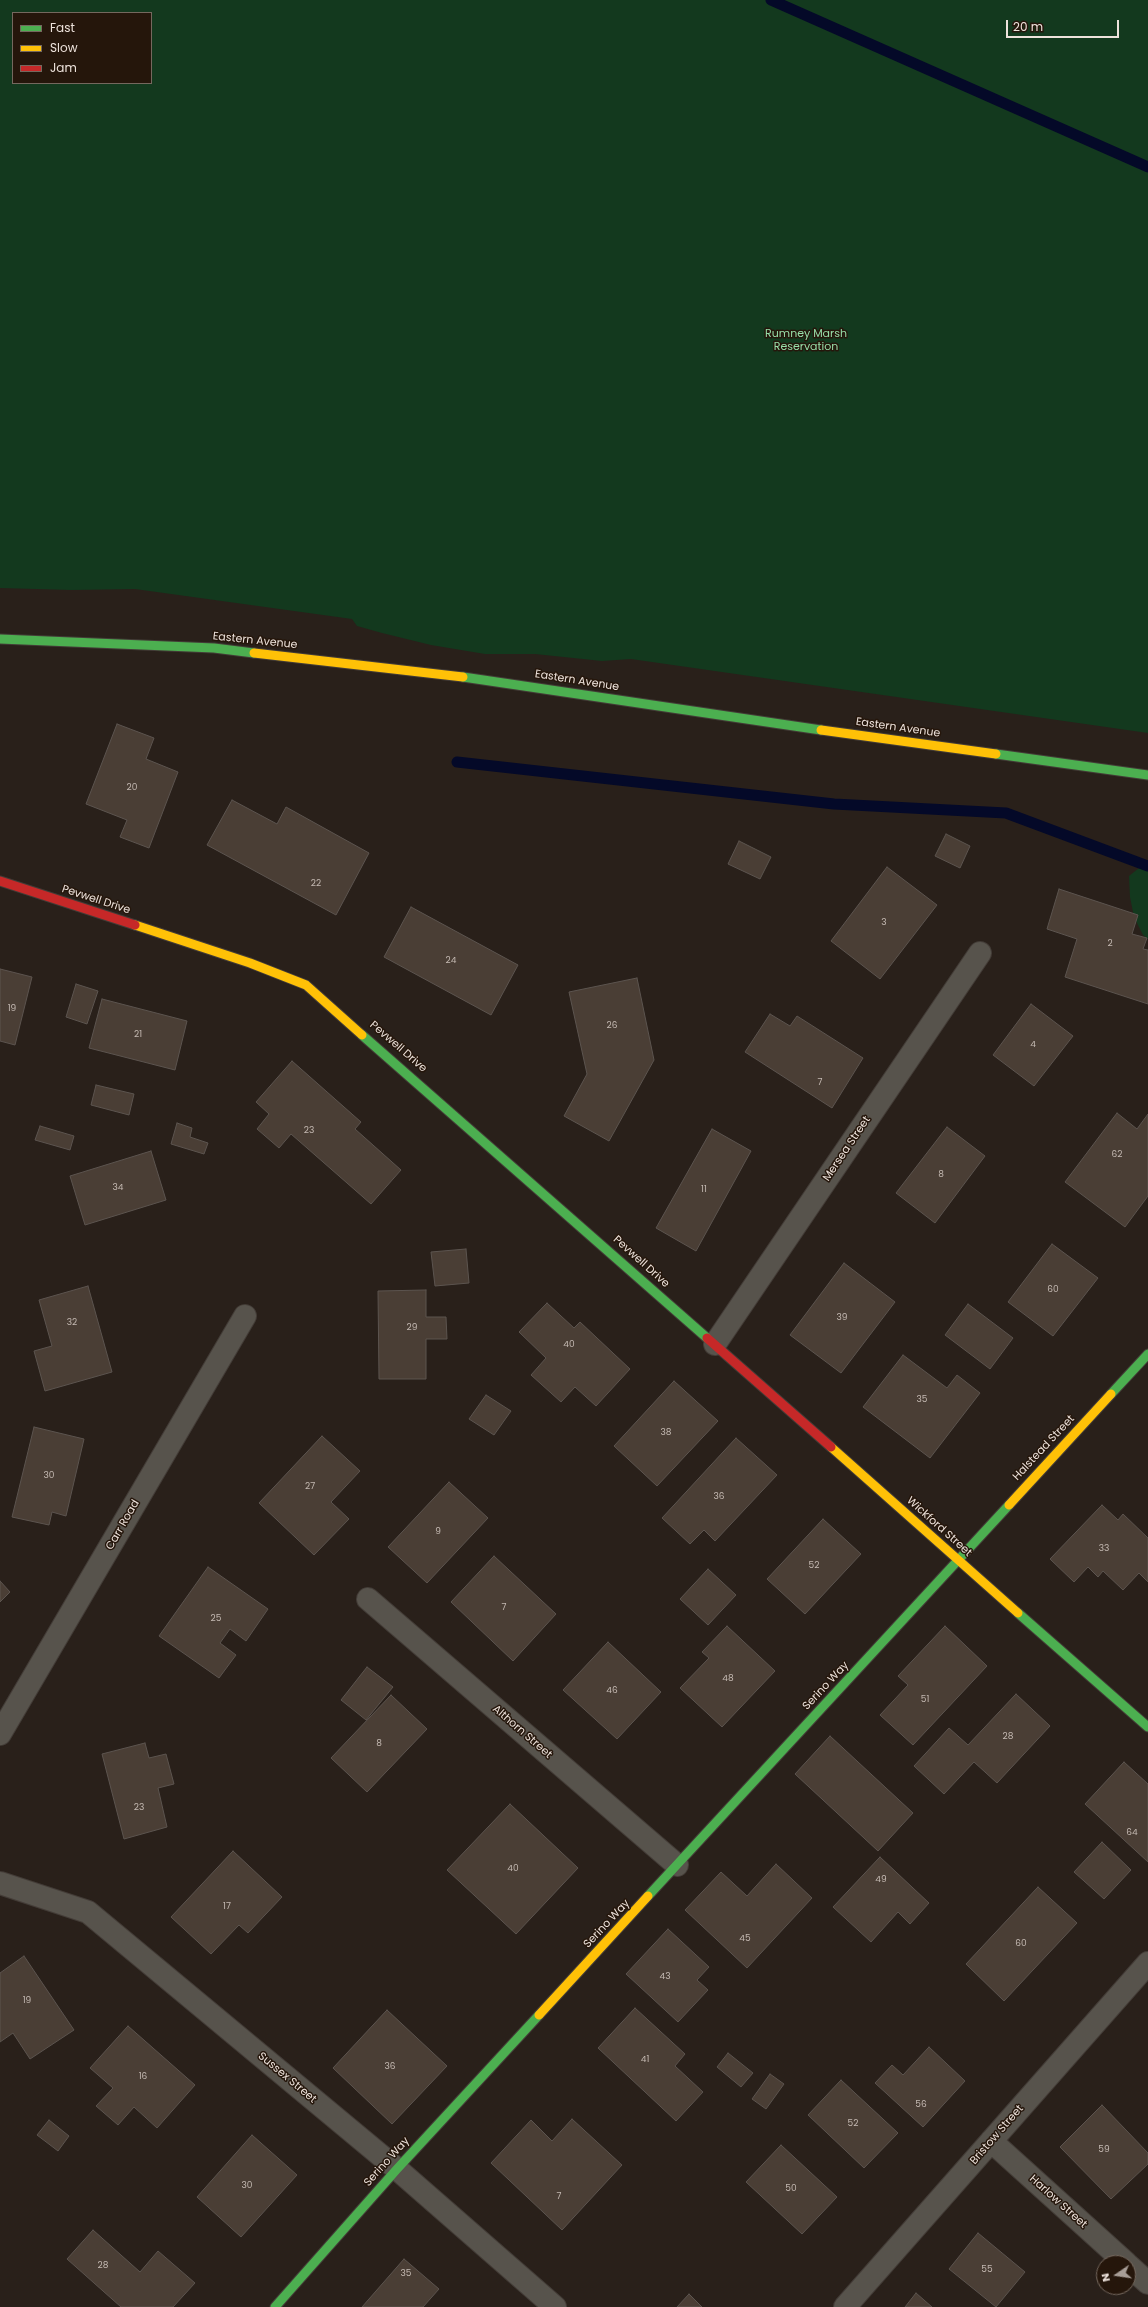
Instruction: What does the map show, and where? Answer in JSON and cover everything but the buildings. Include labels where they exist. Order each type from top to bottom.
[{"type":"street","name":"Eastern Avenue","points":[[0,639],[214,648],[490,680],[758,721],[1148,775]]},
{"type":"street","name":"Pevwell Drive","points":[[0,881],[250,963],[306,984],[715,1344]]},
{"type":"street","name":"Mersea Street","points":[[715,1344],[980,954]]},
{"type":"street","name":"Carr Road","points":[[0,1734],[245,1316]]},
{"type":"street","name":"Wickford Street","points":[[715,1344],[1148,1728]]},
{"type":"street","name":"Halstead Street","points":[[958,1560],[1148,1354]]},
{"type":"street","name":"Serino Way","points":[[275,2307],[397,2169],[958,1560]]},
{"type":"street","name":"Althorn Street","points":[[368,1599],[677,1865]]},
{"type":"street","name":"Sussex Street","points":[[0,1883],[88,1912],[397,2169],[555,2307]]},
{"type":"street","name":"Bristow Street","points":[[846,2307],[1148,1963]]},
{"type":"street","name":"Harlow Street","points":[[991,2141],[1117,2255]]},
{"type":"street","name":"Harlow Street","points":[[1136,2272],[1148,2283]]},
{"type":"green space","name":"Rumney Marsh Reservation","points":[[0,0],[1148,0],[1148,733],[631,659],[602,661],[535,654],[485,654],[431,645],[382,633],[357,626],[352,619],[135,589],[72,590],[0,588]]},
{"type":"green space","points":[[1148,865],[1148,939],[1143,935],[1134,917],[1130,897],[1129,876],[1139,868]]},
{"type":"waterway","points":[[771,0],[1148,167]]},
{"type":"waterway","points":[[457,762],[834,804],[1006,813],[1148,866]]},
{"type":"traffic: fast","points":[[0,639],[214,648],[254,653]]},
{"type":"traffic: fast","points":[[463,677],[821,730]]},
{"type":"traffic: fast","points":[[996,754],[1148,775]]},
{"type":"traffic: fast","points":[[362,1035],[707,1338]]},
{"type":"traffic: fast","points":[[1111,1394],[1148,1354]]},
{"type":"traffic: fast","points":[[648,1896],[1009,1505]]},
{"type":"traffic: fast","points":[[1018,1613],[1148,1727]]},
{"type":"traffic: fast","points":[[275,2307],[397,2169],[539,2015]]},
{"type":"traffic: slow","points":[[254,653],[463,677]]},
{"type":"traffic: slow","points":[[821,730],[996,754]]},
{"type":"traffic: slow","points":[[135,925],[250,963],[306,985],[362,1035]]},
{"type":"traffic: slow","points":[[1009,1505],[1111,1394]]},
{"type":"traffic: slow","points":[[831,1447],[1018,1613]]},
{"type":"traffic: slow","points":[[539,2015],[648,1896]]},
{"type":"traffic: jam","points":[[0,881],[135,925]]},
{"type":"traffic: jam","points":[[707,1338],[831,1447]]}]
